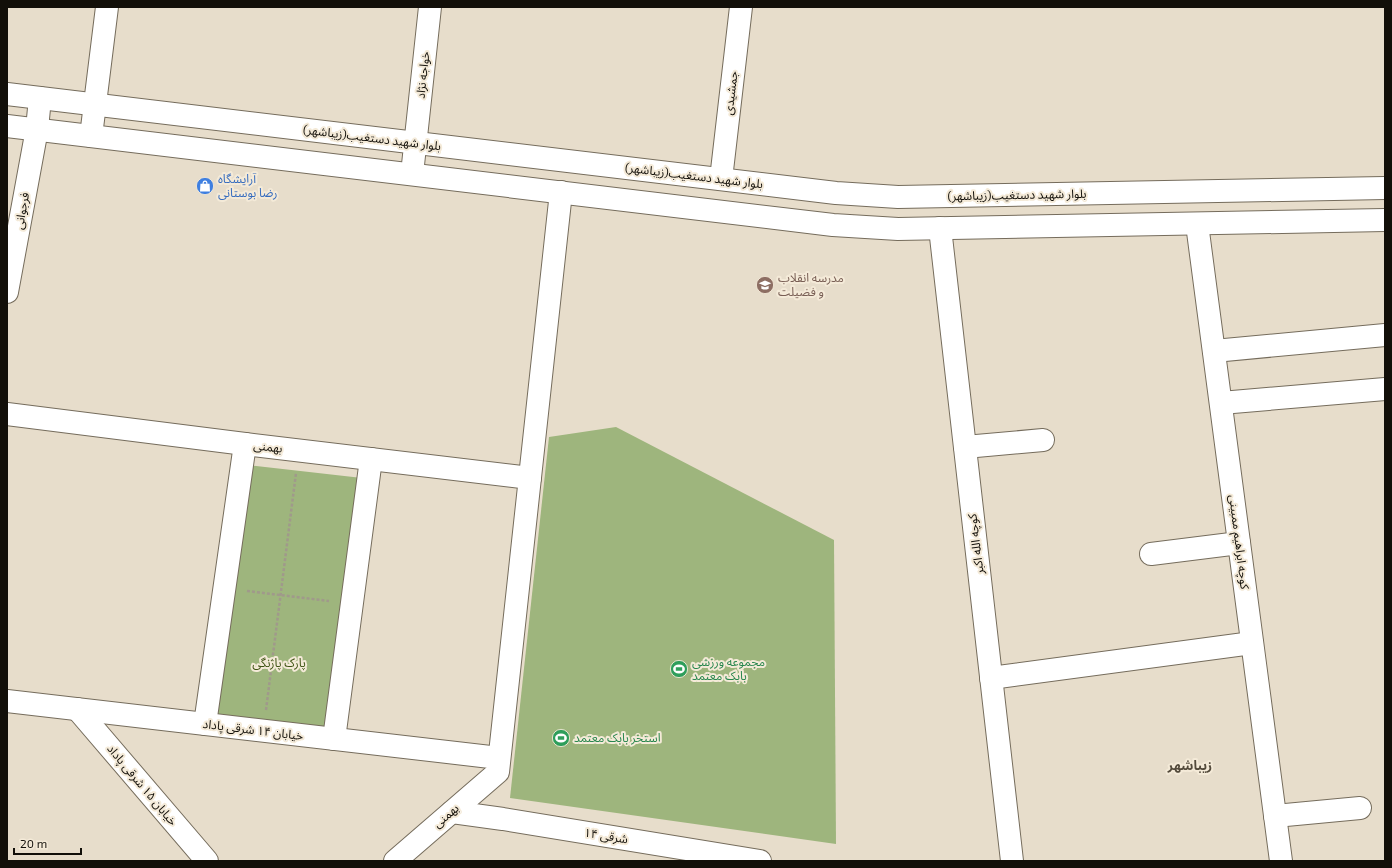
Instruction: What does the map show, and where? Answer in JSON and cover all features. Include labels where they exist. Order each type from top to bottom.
[{"type":"street","points":[[91,136],[107,7]]},
{"type":"street","name":"خواجه نژاد","points":[[412,174],[430,7]]},
{"type":"street","name":"جمشیدی","points":[[721,179],[741,7]]},
{"type":"street","name":"بلوار شهید دستغیب(زیباشهر)","points":[[7,94],[836,193],[898,197],[1385,188]]},
{"type":"street","name":"فرجوانی","points":[[7,292],[37,129],[40,98]]},
{"type":"street","points":[[7,126],[833,225],[898,229],[1385,220]]},
{"type":"street","points":[[1328,189],[1328,221]]},
{"type":"street","points":[[498,765],[561,192]]},
{"type":"street","points":[[833,225],[836,193]]},
{"type":"street","name":"کوچه ابراهیم ممبینی","points":[[1198,224],[1281,861]]},
{"type":"street","name":"کوچه الله اکبر","points":[[940,228],[1012,861]]},
{"type":"street","points":[[1214,351],[1385,335]]},
{"type":"street","points":[[1221,403],[1385,389]]},
{"type":"street","name":"بهمنی","points":[[7,414],[530,478]]},
{"type":"street","points":[[965,447],[1042,440]]},
{"type":"street","points":[[205,724],[246,444]]},
{"type":"street","points":[[334,739],[371,459]]},
{"type":"street","points":[[1151,554],[1240,543]]},
{"type":"street","points":[[992,678],[1252,643]]},
{"type":"street","name":"خیابان ۱۴ شرقی پاداد","points":[[7,701],[334,739],[498,765]]},
{"type":"street","name":"خیابان ۱۵ شرقی پاداد","points":[[77,709],[206,861]]},
{"type":"street","name":"بهمنی","points":[[395,861],[452,812],[498,765]]},
{"type":"street","points":[[1275,816],[1360,808]]},
{"type":"street","name":"۱۴ شرقی","points":[[452,812],[760,861]]},
{"type":"path","points":[[263,731],[299,450]]},
{"type":"path","points":[[225,588],[352,604]]},
{"type":"green space","name":"مجموعه ورزشی بابک معتمد","points":[[616,427],[834,540],[836,844],[510,798],[549,437]]},
{"type":"green space","name":"پارک پاژنگی","points":[[247,465],[362,478],[329,733],[211,719]]},
{"type":"place","name":"آرایشگاه رضا بوستانی","points":[[205,186]]},
{"type":"place","name":"مدرسه انقلاب و فضیلت","points":[[765,285]]},
{"type":"place","name":"مجموعه ورزشی بابک معتمد","points":[[679,669]]},
{"type":"place","name":"استخر بابک معتمد","points":[[561,738]]},
{"type":"district","name":"زیباشهر","points":[[1190,765]]}]
